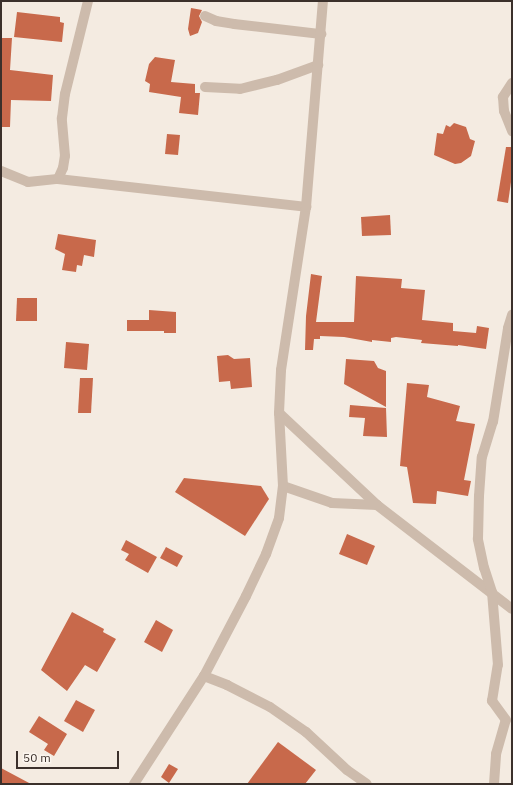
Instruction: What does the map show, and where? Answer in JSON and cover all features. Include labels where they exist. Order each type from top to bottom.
[{"type":"street","points":[[58,179],[63,168],[65,156],[62,118],[65,94],[88,1]]},
{"type":"street","points":[[134,784],[204,676],[266,554],[279,518],[283,486],[279,413],[281,370],[306,207],[323,1]]},
{"type":"street","points":[[205,16],[216,21],[234,24],[321,34]]},
{"type":"street","points":[[205,87],[240,89],[277,80],[318,65]]},
{"type":"street","points":[[512,83],[503,97],[504,110],[512,131]]},
{"type":"street","points":[[1,171],[28,182],[58,179],[306,207]]},
{"type":"street","points":[[494,784],[496,754],[506,720],[492,701],[498,665],[492,592],[484,568],[478,539],[479,496],[482,457],[493,422],[508,328],[512,315]]},
{"type":"street","points":[[279,413],[377,505],[492,592],[512,609]]},
{"type":"street","points":[[283,486],[332,503],[377,505]]},
{"type":"street","points":[[204,676],[227,685],[270,707],[306,732],[362,782]]},
{"type":"building","points":[[191,8],[202,10],[199,16],[202,22],[198,33],[190,36],[188,29]]},
{"type":"building","points":[[17,12],[60,17],[60,22],[64,23],[62,42],[14,37]]},
{"type":"building","points":[[1,38],[12,38],[10,70],[53,75],[51,101],[11,100],[10,127],[1,127]]},
{"type":"building","points":[[155,57],[175,60],[171,82],[195,84],[195,93],[200,93],[198,115],[179,113],[181,97],[149,92],[150,84],[145,81],[149,64]]},
{"type":"building","points":[[454,123],[466,127],[470,139],[475,141],[471,156],[461,163],[455,164],[434,155],[437,133],[443,134],[446,125],[450,127]]},
{"type":"building","points":[[167,134],[180,135],[178,155],[165,154]]},
{"type":"building","points":[[506,147],[512,147],[512,175],[508,203],[497,201]]},
{"type":"building","points":[[390,215],[391,235],[362,236],[361,217]]},
{"type":"building","points":[[58,234],[96,240],[94,257],[84,255],[82,266],[77,265],[76,272],[62,270],[65,254],[55,249]]},
{"type":"building","points":[[311,274],[322,276],[316,322],[354,322],[356,276],[402,279],[401,288],[425,290],[422,320],[453,323],[453,331],[476,333],[477,326],[489,328],[486,349],[458,345],[421,343],[422,340],[396,337],[391,338],[391,342],[372,340],[372,342],[344,337],[320,336],[320,339],[314,339],[313,350],[305,350],[306,316]]},
{"type":"building","points":[[17,298],[37,298],[37,321],[16,321]]},
{"type":"building","points":[[149,310],[176,312],[176,333],[164,333],[164,331],[127,331],[127,320],[149,320]]},
{"type":"building","points":[[66,342],[89,344],[87,370],[64,368]]},
{"type":"building","points":[[228,355],[234,359],[250,358],[252,387],[231,389],[230,381],[219,382],[217,356]]},
{"type":"building","points":[[346,359],[374,361],[378,368],[386,371],[386,407],[344,384]]},
{"type":"building","points":[[80,378],[93,378],[91,413],[78,413]]},
{"type":"building","points":[[407,383],[429,385],[427,397],[460,406],[456,421],[475,424],[464,480],[471,481],[468,496],[437,491],[436,504],[413,503],[407,467],[400,466]]},
{"type":"building","points":[[350,405],[386,408],[387,437],[363,436],[365,418],[349,417]]},
{"type":"building","points":[[184,478],[261,486],[269,499],[245,536],[175,492]]},
{"type":"building","points":[[347,534],[375,546],[367,565],[339,554]]},
{"type":"building","points":[[126,540],[157,557],[148,573],[125,560],[129,554],[121,550]]},
{"type":"building","points":[[166,547],[183,556],[177,567],[160,558]]},
{"type":"building","points":[[72,612],[104,629],[103,632],[116,639],[97,672],[85,665],[67,691],[41,670]]},
{"type":"building","points":[[156,620],[173,630],[162,652],[144,642]]},
{"type":"building","points":[[76,700],[95,710],[83,732],[64,721]]},
{"type":"building","points":[[39,716],[67,734],[54,756],[44,750],[48,744],[29,732]]},
{"type":"building","points":[[278,742],[316,770],[305,784],[247,784]]},
{"type":"building","points":[[169,764],[178,769],[169,783],[161,777]]},
{"type":"building","points":[[1,768],[31,784],[1,784]]}]
